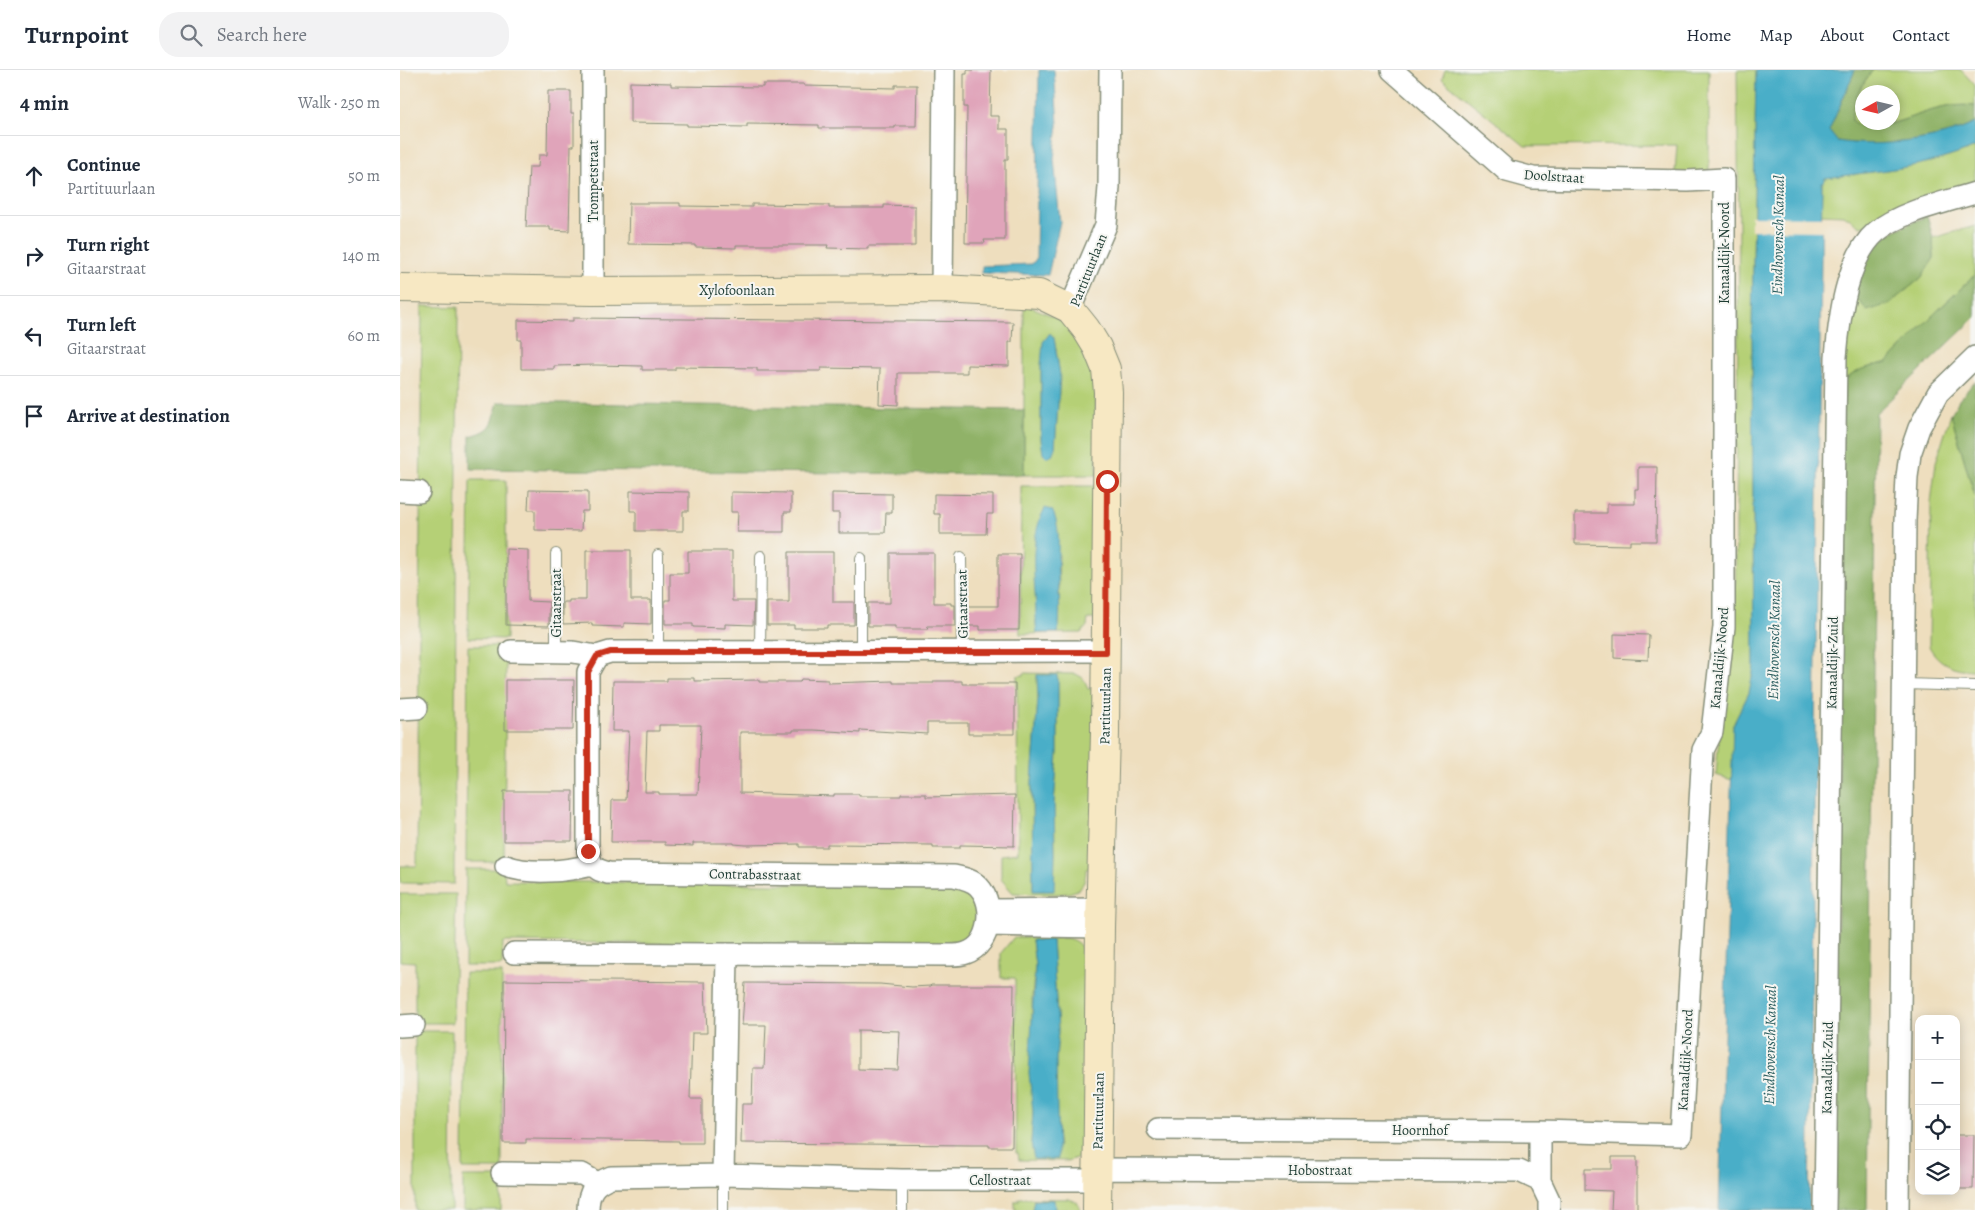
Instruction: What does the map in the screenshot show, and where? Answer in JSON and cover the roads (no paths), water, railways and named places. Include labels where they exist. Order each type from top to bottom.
[{"type":"street","name":"Trompetstraat","points":[[593,70],[594,291]]},
{"type":"street","points":[[942,289],[944,70]]},
{"type":"street","name":"Partituurlaan","points":[[1097,1210],[1108,392],[1106,368],[1097,347],[1070,309],[1106,225],[1109,186],[1110,70]]},
{"type":"street","name":"Doolstraat","points":[[1392,70],[1507,171],[1533,178],[1688,181],[1724,179]]},
{"type":"street","name":"Kanaaldijk-Noord","points":[[1681,1135],[1703,750],[1712,732],[1724,628],[1724,179]]},
{"type":"street","name":"Kanaaldijk-Zuid","points":[[1825,1210],[1836,357],[1838,334],[1849,278],[1868,240],[1876,231],[1919,210],[1975,193]]},
{"type":"street","name":"Xylofoonlaan","points":[[400,288],[594,291],[942,289],[1039,294],[1070,309]]},
{"type":"street","points":[[1898,1210],[1905,522],[1910,454],[1919,428],[1938,393],[1975,357]]},
{"type":"street","name":"Gitaarstraat","points":[[511,652],[573,652],[597,656],[610,652],[1106,652]]},
{"type":"street","points":[[592,865],[588,851],[588,672],[597,656]]},
{"type":"street","name":"Contrabasstraat","points":[[506,866],[518,870],[573,870],[592,865],[599,870],[608,872],[954,876],[968,880],[979,887],[986,898],[989,917]]},
{"type":"street","points":[[514,952],[950,955],[967,953],[978,945],[986,934],[989,917],[1100,918]]},
{"type":"street","points":[[723,1175],[727,954]]},
{"type":"street","name":"Hoornhof","points":[[1158,1129],[1540,1131],[1681,1135]]},
{"type":"street","points":[[1540,1131],[1540,1181],[1549,1200],[1549,1210]]},
{"type":"street","name":"Hobostraat","points":[[1097,1174],[1519,1171],[1540,1181]]},
{"type":"street","points":[[502,1173],[582,1174],[597,1183],[591,1190],[588,1198],[588,1210]]},
{"type":"street","name":"Cellostraat","points":[[597,1183],[611,1177],[723,1175],[902,1180],[1097,1174]]},
{"type":"lane","name":"Gitaarstraat","points":[[556,554],[556,652]]},
{"type":"lane","points":[[658,555],[658,652]]},
{"type":"lane","points":[[760,556],[760,652]]},
{"type":"lane","name":"Gitaarstraat","points":[[961,557],[962,652]]},
{"type":"lane","points":[[861,558],[861,652]]},
{"type":"lane","points":[[1904,684],[1975,686]]},
{"type":"lane","points":[[723,1175],[723,1210]]},
{"type":"lane","points":[[902,1180],[902,1210]]},
{"type":"water","points":[[1039,70],[1054,70],[1058,124],[1054,159],[1060,222],[1048,275],[982,273],[982,266],[1032,264],[1036,259]]},
{"type":"water","name":"Eindhovensch Kanaal","points":[[1756,70],[1855,70],[1829,131],[1837,141],[1870,144],[1908,141],[1944,134],[1975,123],[1975,147],[1939,160],[1901,168],[1825,178],[1822,183],[1809,1210],[1719,1210],[1733,725],[1749,693],[1754,667],[1752,333]]},
{"type":"water","points":[[1050,333],[1054,338],[1060,375],[1055,448],[1052,455],[1046,457],[1043,454],[1041,440],[1041,365],[1043,342]]},
{"type":"water","points":[[1045,508],[1052,510],[1058,535],[1060,612],[1058,633],[1037,633],[1036,626],[1034,551],[1039,522]]},
{"type":"water","points":[[1037,675],[1057,675],[1058,680],[1058,753],[1054,803],[1054,891],[1033,891],[1032,782],[1038,699]]},
{"type":"water","points":[[1032,940],[1052,940],[1058,1030],[1056,1059],[1058,1159],[1034,1159],[1031,1143],[1033,1112],[1029,1073],[1035,966]]},
{"type":"water","points":[[1034,1200],[1054,1200],[1055,1210],[1032,1210]]}]
